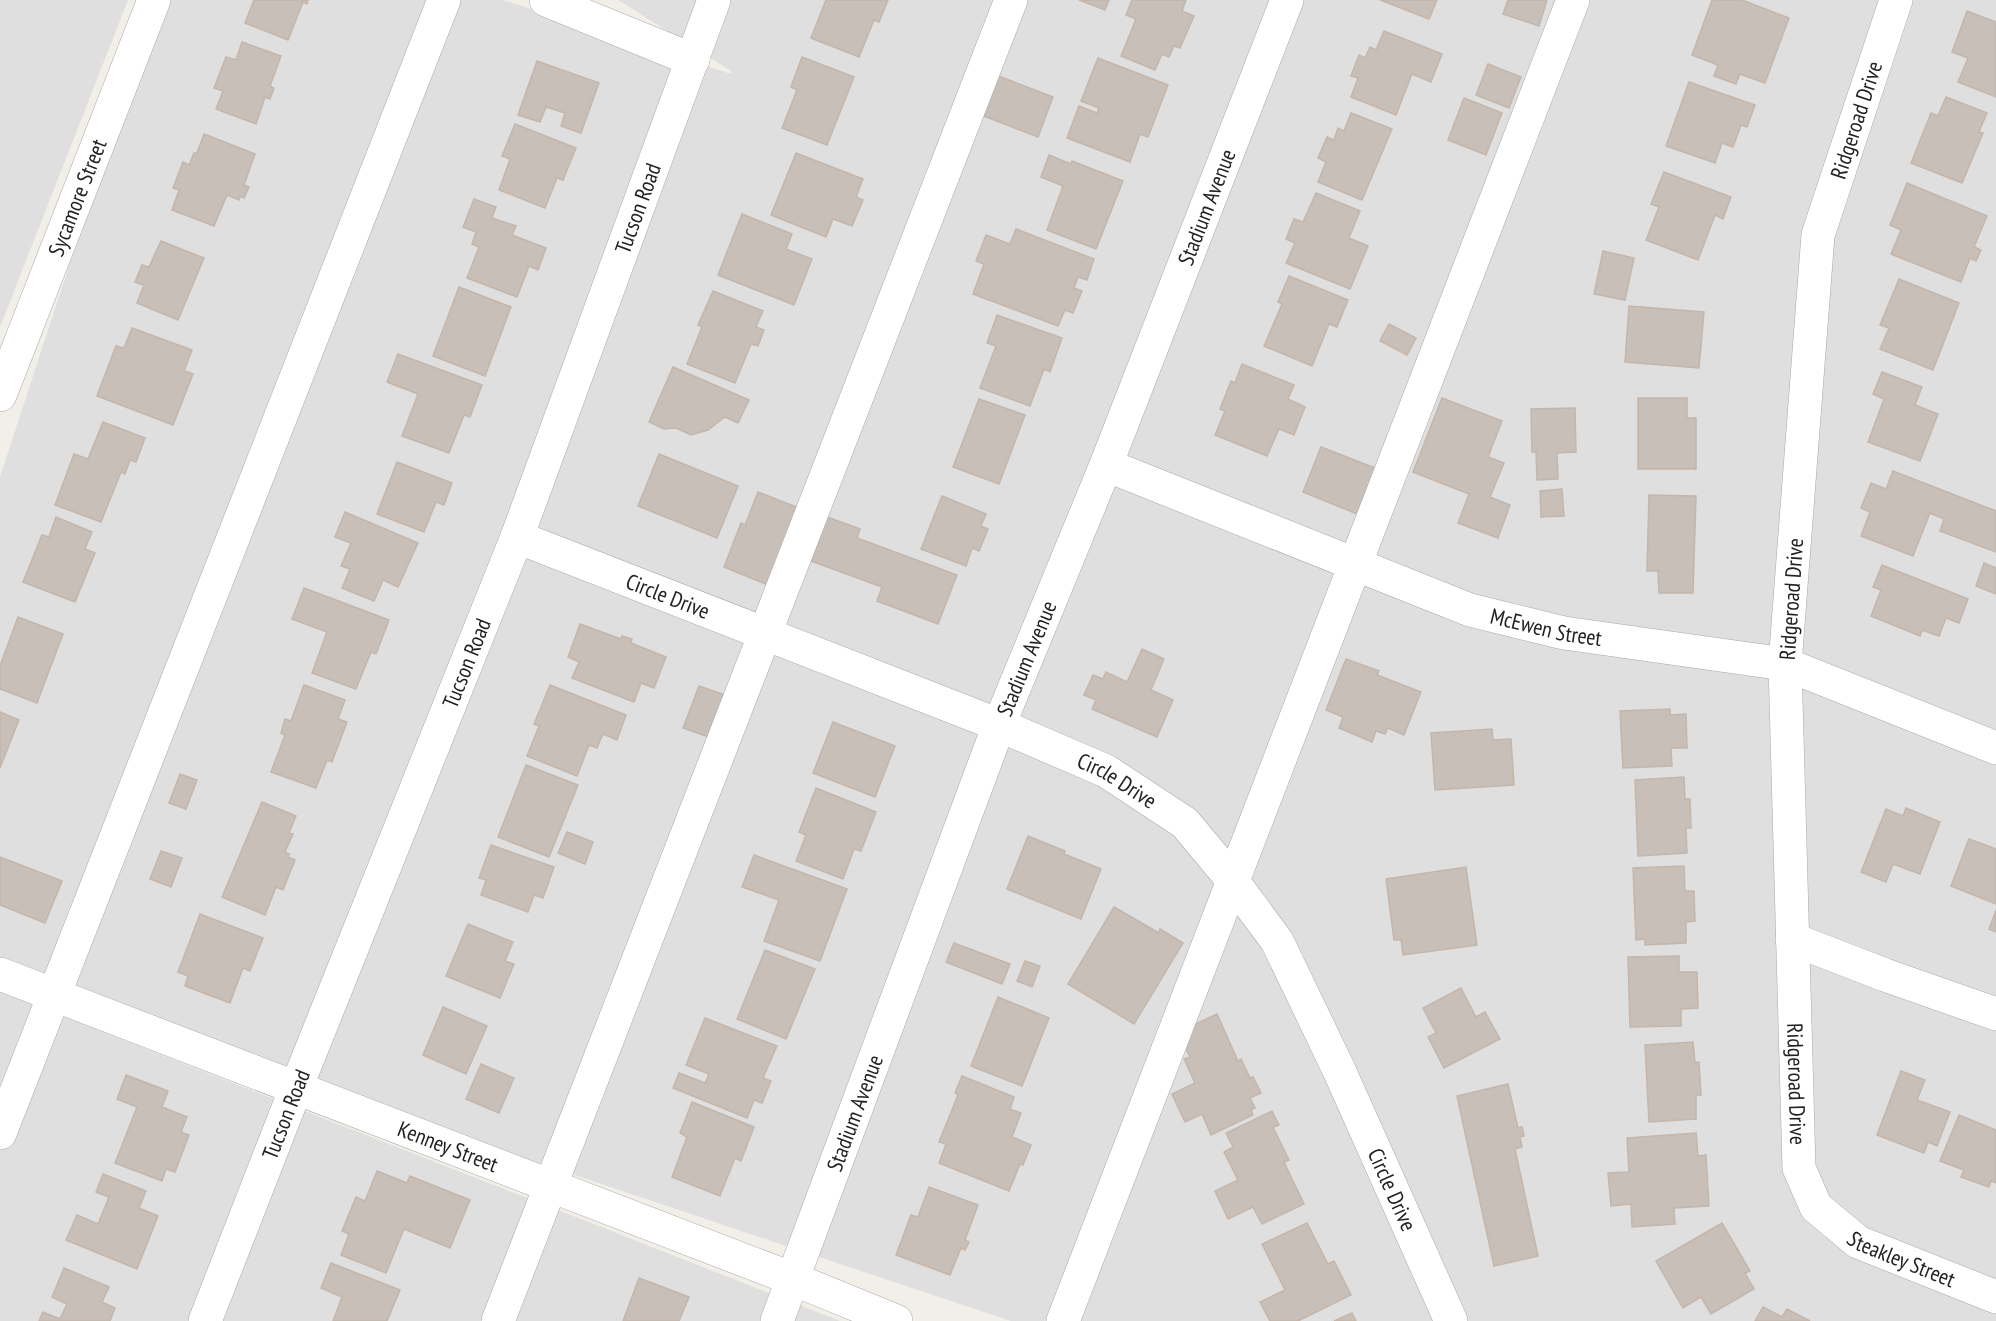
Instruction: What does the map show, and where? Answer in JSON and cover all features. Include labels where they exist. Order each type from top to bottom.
[{"type":"street","name":"Sycamore Street","points":[[0,395],[154,0]]},
{"type":"street","points":[[0,1133],[444,0]]},
{"type":"street","points":[[546,0],[693,60]]},
{"type":"street","name":"Tucson Road","points":[[205,1321],[517,537],[714,0]]},
{"type":"street","points":[[498,1321],[1011,0]]},
{"type":"street","name":"Stadium Avenue","points":[[777,1321],[999,725],[1106,465],[1287,0]]},
{"type":"street","points":[[1063,1321],[1574,0]]},
{"type":"street","name":"Ridgeroad Drive","points":[[1816,1207],[1799,1168],[1785,664],[1818,235],[1896,0]]},
{"type":"street","name":"McEwen Street","points":[[1106,465],[1470,610],[1564,633],[1785,664],[1996,748]]},
{"type":"street","name":"Circle Drive","points":[[517,537],[999,725],[1106,771],[1185,823],[1277,941],[1339,1070],[1451,1321]]},
{"type":"street","points":[[1792,939],[1996,1014]]},
{"type":"street","name":"Kenney Street","points":[[0,974],[793,1279],[896,1321]]},
{"type":"street","name":"Steakley Street","points":[[1816,1207],[1858,1242],[1996,1297]]},
{"type":"shaded area","points":[[0,0],[128,0],[0,327]]},
{"type":"shaded area","points":[[156,0],[503,0],[731,74],[731,71],[618,0],[1996,0],[1996,1321],[1011,1321],[0,983],[0,477]]},
{"type":"shaded area","points":[[0,992],[563,1212],[840,1321],[0,1321]]},
{"type":"building","points":[[254,0],[308,0],[307,4],[303,2],[288,40],[245,23]]},
{"type":"building","points":[[826,0],[888,0],[879,22],[874,20],[859,57],[811,38]]},
{"type":"building","points":[[1079,0],[1109,0],[1105,10]]},
{"type":"building","points":[[1132,0],[1186,0],[1182,11],[1194,16],[1180,48],[1174,46],[1169,57],[1162,54],[1155,70],[1121,56],[1136,19],[1126,15]]},
{"type":"building","points":[[1380,0],[1437,0],[1429,19]]},
{"type":"building","points":[[1508,0],[1547,0],[1539,26],[1503,14]]},
{"type":"building","points":[[1712,0],[1742,0],[1789,18],[1765,83],[1740,74],[1736,84],[1714,76],[1718,65],[1692,55]]},
{"type":"building","points":[[1967,11],[1996,22],[1996,97],[1958,82],[1968,58],[1952,52]]},
{"type":"building","points":[[1384,31],[1442,54],[1431,82],[1412,74],[1396,115],[1351,97],[1358,78],[1351,76],[1359,55],[1365,58],[1370,47],[1376,50]]},
{"type":"building","points":[[242,42],[281,56],[270,86],[274,88],[270,99],[265,97],[256,124],[216,109],[223,91],[214,88],[226,57],[236,60]]},
{"type":"building","points":[[802,57],[854,77],[827,145],[782,128],[797,90],[791,87]]},
{"type":"building","points":[[1098,58],[1168,85],[1148,137],[1140,134],[1130,162],[1067,138],[1079,106],[1097,113],[1099,108],[1081,101]]},
{"type":"building","points":[[537,61],[599,83],[581,133],[561,126],[565,113],[546,107],[540,122],[518,115]]},
{"type":"building","points":[[1488,64],[1521,77],[1509,108],[1476,95]]},
{"type":"building","points":[[996,75],[1053,97],[1038,137],[981,115]]},
{"type":"building","points":[[1689,82],[1755,105],[1747,127],[1741,125],[1733,147],[1722,143],[1715,163],[1666,146]]},
{"type":"building","points":[[1946,97],[1987,113],[1979,132],[1983,133],[1962,183],[1911,163],[1931,113],[1938,116]]},
{"type":"building","points":[[1464,98],[1502,113],[1486,155],[1448,140]]},
{"type":"building","points":[[1351,113],[1392,129],[1362,200],[1318,182],[1326,162],[1318,158],[1327,137],[1334,140],[1338,128],[1344,131]]},
{"type":"building","points":[[515,124],[576,148],[563,180],[557,178],[545,208],[499,190],[510,159],[502,156]]},
{"type":"building","points":[[204,134],[255,154],[244,185],[249,187],[244,198],[240,196],[239,200],[227,195],[214,226],[172,210],[179,190],[173,188],[183,162],[189,165],[194,153],[197,153]]},
{"type":"building","points":[[796,153],[863,179],[856,197],[863,200],[852,226],[833,219],[826,237],[771,215]]},
{"type":"building","points":[[1049,155],[1071,164],[1072,161],[1123,181],[1096,249],[1047,230],[1063,186],[1041,177]]},
{"type":"building","points":[[1664,172],[1731,197],[1723,219],[1715,215],[1698,260],[1646,240],[1659,207],[1651,204]]},
{"type":"building","points":[[1907,183],[1987,216],[1974,247],[1981,250],[1976,261],[1970,258],[1961,282],[1891,254],[1901,230],[1890,225]]},
{"type":"building","points":[[1316,193],[1360,211],[1349,238],[1368,246],[1350,289],[1286,263],[1295,243],[1286,239],[1294,219],[1303,222]]},
{"type":"building","points":[[474,199],[496,207],[492,218],[516,226],[512,235],[546,248],[538,270],[529,266],[517,297],[467,278],[479,247],[472,244],[476,232],[463,227]]},
{"type":"building","points":[[742,214],[792,234],[786,249],[812,259],[794,305],[718,275]]},
{"type":"building","points":[[1016,229],[1094,259],[1087,280],[1078,277],[1074,288],[1082,291],[1073,313],[1065,310],[1058,326],[973,294],[984,264],[976,261],[986,235],[1010,244]]},
{"type":"building","points":[[161,241],[204,258],[178,320],[137,303],[144,285],[135,282],[142,265],[149,267]]},
{"type":"building","points":[[1603,251],[1634,258],[1625,300],[1594,294]]},
{"type":"building","points":[[1289,276],[1348,300],[1337,327],[1329,324],[1312,366],[1264,346],[1282,304],[1278,302]]},
{"type":"building","points":[[1899,279],[1959,303],[1933,370],[1880,349],[1889,328],[1880,325]]},
{"type":"building","points":[[459,287],[511,307],[485,376],[433,356]]},
{"type":"building","points":[[713,291],[763,311],[756,327],[764,330],[758,346],[751,344],[735,383],[687,364],[702,327],[698,325]]},
{"type":"building","points":[[1629,306],[1704,312],[1699,368],[1625,362]]},
{"type":"building","points":[[997,315],[1062,338],[1050,372],[1044,369],[1030,406],[980,388],[996,346],[987,343]]},
{"type":"building","points":[[1389,324],[1416,338],[1407,355],[1380,341]]},
{"type":"building","points":[[132,328],[192,350],[184,371],[193,374],[173,425],[97,396],[116,346],[124,348]]},
{"type":"building","points":[[398,354],[482,385],[470,417],[464,415],[449,453],[402,436],[418,394],[387,382]]},
{"type":"building","points":[[1242,364],[1294,385],[1288,399],[1305,407],[1294,435],[1279,429],[1267,456],[1215,435],[1225,411],[1220,409],[1231,381],[1235,383]]},
{"type":"building","points":[[673,367],[749,400],[738,423],[725,417],[708,430],[691,435],[676,428],[664,429],[649,422]]},
{"type":"building","points":[[1882,372],[1922,387],[1915,405],[1938,414],[1920,461],[1868,442],[1884,399],[1873,394]]},
{"type":"building","points":[[1442,398],[1502,421],[1488,457],[1504,463],[1490,497],[1510,505],[1498,538],[1458,523],[1469,494],[1413,472]]},
{"type":"building","points":[[1638,398],[1687,398],[1687,418],[1696,418],[1696,469],[1638,469]]},
{"type":"building","points":[[979,399],[1025,415],[999,484],[953,467]]},
{"type":"building","points":[[1575,408],[1576,452],[1557,453],[1558,479],[1537,480],[1536,452],[1532,452],[1531,409]]},
{"type":"building","points":[[103,422],[145,438],[136,462],[130,460],[125,474],[121,472],[101,522],[55,505],[74,454],[88,459]]},
{"type":"building","points":[[1321,447],[1375,468],[1357,514],[1303,492]]},
{"type":"building","points":[[659,454],[738,486],[717,538],[638,506]]},
{"type":"building","points":[[397,462],[452,483],[444,505],[436,502],[424,532],[377,514]]},
{"type":"building","points":[[1893,471],[1996,511],[1996,552],[1940,531],[1944,519],[1930,513],[1913,556],[1861,536],[1870,512],[1861,508],[1871,483],[1886,489]]},
{"type":"building","points":[[1562,489],[1564,516],[1541,517],[1540,491]]},
{"type":"building","points":[[758,492],[799,508],[768,585],[724,567],[741,523],[745,525]]},
{"type":"building","points":[[1649,495],[1696,496],[1693,593],[1659,593],[1658,571],[1647,571]]},
{"type":"building","points":[[942,496],[986,514],[981,526],[988,529],[979,551],[972,548],[966,566],[921,549]]},
{"type":"building","points":[[345,512],[418,543],[398,587],[383,580],[374,601],[342,588],[350,569],[341,566],[351,543],[335,537]]},
{"type":"building","points":[[56,517],[92,532],[85,549],[95,553],[75,602],[23,582],[42,535],[49,537]]},
{"type":"building","points":[[827,517],[860,529],[857,538],[957,575],[938,624],[877,601],[882,587],[811,561]]},
{"type":"building","points":[[1984,563],[1996,568],[1996,594],[1976,586]]},
{"type":"building","points":[[1882,565],[1968,599],[1959,623],[1946,618],[1939,636],[1922,630],[1920,636],[1871,616],[1881,590],[1873,587]]},
{"type":"building","points":[[304,588],[389,620],[376,654],[371,652],[356,689],[312,673],[327,632],[292,619]]},
{"type":"building","points":[[18,617],[63,634],[37,703],[0,689],[0,666]]},
{"type":"building","points":[[580,624],[621,639],[622,636],[632,639],[631,643],[666,657],[654,688],[641,683],[634,702],[572,678],[579,662],[568,657]]},
{"type":"building","points":[[1142,649],[1164,659],[1151,690],[1173,700],[1157,737],[1092,709],[1096,700],[1084,695],[1093,675],[1103,679],[1106,672],[1127,682]]},
{"type":"building","points":[[1346,659],[1379,671],[1377,675],[1421,692],[1404,735],[1388,728],[1385,734],[1376,731],[1372,742],[1339,728],[1343,717],[1326,710]]},
{"type":"building","points":[[304,685],[345,700],[338,719],[347,722],[332,762],[327,760],[316,788],[271,772],[285,735],[281,733],[285,719],[291,721]]},
{"type":"building","points":[[550,685],[626,715],[617,740],[603,734],[597,748],[589,745],[577,776],[527,756],[539,726],[534,724]]},
{"type":"building","points":[[699,686],[725,695],[709,737],[683,728]]},
{"type":"building","points":[[1670,709],[1670,715],[1686,714],[1687,748],[1671,748],[1672,766],[1623,768],[1620,711]]},
{"type":"building","points":[[0,712],[19,720],[0,768]]},
{"type":"building","points":[[833,722],[895,746],[875,797],[813,773]]},
{"type":"building","points":[[1492,729],[1493,740],[1511,739],[1514,785],[1435,790],[1431,733]]},
{"type":"building","points":[[526,765],[578,785],[549,857],[498,837]]},
{"type":"building","points":[[180,774],[197,780],[186,809],[169,803]]},
{"type":"building","points":[[1684,777],[1685,799],[1690,799],[1691,828],[1686,828],[1687,853],[1638,856],[1635,780]]},
{"type":"building","points":[[816,788],[876,812],[861,851],[854,849],[843,879],[796,861],[806,835],[799,832]]},
{"type":"building","points":[[262,802],[296,816],[289,833],[293,834],[285,852],[289,854],[288,857],[295,860],[283,890],[276,887],[265,915],[222,897]]},
{"type":"building","points":[[1906,808],[1940,822],[1920,874],[1893,864],[1886,882],[1861,872],[1886,809],[1903,816]]},
{"type":"building","points":[[567,832],[593,842],[585,864],[558,853]]},
{"type":"building","points":[[1028,836],[1101,869],[1081,919],[1007,889]]},
{"type":"building","points":[[1969,839],[1996,849],[1996,904],[1951,886]]},
{"type":"building","points":[[491,845],[554,867],[543,898],[534,895],[528,912],[481,895],[486,880],[479,878]]},
{"type":"building","points":[[161,851],[182,858],[171,887],[150,879]]},
{"type":"building","points":[[754,855],[847,889],[820,961],[764,941],[779,900],[742,887]]},
{"type":"building","points":[[0,857],[62,881],[45,923],[0,905]]},
{"type":"building","points":[[1684,866],[1685,891],[1694,891],[1695,921],[1686,922],[1686,943],[1645,945],[1645,939],[1636,940],[1633,868]]},
{"type":"building","points":[[1466,867],[1477,945],[1403,955],[1401,940],[1394,940],[1386,879]]},
{"type":"building","points":[[1114,907],[1159,933],[1160,929],[1183,943],[1134,1024],[1068,984]]},
{"type":"building","points":[[1996,910],[1996,932],[1989,929]]},
{"type":"building","points":[[200,914],[263,938],[250,971],[243,968],[230,1003],[185,986],[188,976],[178,972]]},
{"type":"building","points":[[468,924],[513,942],[505,961],[514,964],[500,998],[446,976]]},
{"type":"building","points":[[954,943],[1010,964],[1002,984],[946,962]]},
{"type":"building","points":[[765,950],[815,969],[786,1039],[737,1019]]},
{"type":"building","points":[[1679,956],[1679,972],[1697,972],[1698,1008],[1681,1009],[1681,1026],[1630,1027],[1628,957]]},
{"type":"building","points":[[1025,961],[1040,966],[1032,987],[1017,981]]},
{"type":"building","points":[[1461,988],[1476,1017],[1485,1012],[1500,1039],[1444,1068],[1428,1037],[1436,1033],[1423,1008]]},
{"type":"building","points":[[998,997],[1049,1018],[1022,1086],[971,1066]]},
{"type":"building","points":[[443,1007],[487,1026],[466,1074],[423,1055]]},
{"type":"building","points":[[1217,1014],[1238,1061],[1241,1059],[1250,1078],[1253,1077],[1261,1093],[1250,1098],[1255,1108],[1251,1110],[1253,1115],[1211,1135],[1202,1114],[1185,1122],[1172,1094],[1195,1083],[1184,1059],[1190,1057],[1178,1032]]},
{"type":"building","points":[[705,1018],[777,1046],[763,1078],[771,1081],[762,1103],[754,1100],[747,1118],[673,1088],[679,1073],[705,1083],[709,1074],[686,1065]]},
{"type":"building","points":[[1693,1042],[1695,1063],[1699,1062],[1701,1095],[1696,1095],[1696,1119],[1649,1122],[1645,1045]]},
{"type":"building","points":[[481,1064],[514,1078],[499,1113],[466,1099]]},
{"type":"building","points":[[1901,1071],[1925,1080],[1917,1100],[1950,1112],[1937,1146],[1928,1142],[1924,1153],[1877,1135]]},
{"type":"building","points":[[126,1075],[168,1091],[162,1107],[187,1117],[181,1132],[189,1135],[175,1172],[166,1169],[162,1181],[115,1163],[137,1107],[117,1099]]},
{"type":"building","points":[[962,1076],[1014,1097],[1010,1109],[1021,1113],[1012,1137],[1031,1145],[1009,1191],[939,1163],[946,1144],[939,1142],[958,1095],[955,1093]]},
{"type":"building","points":[[1508,1084],[1518,1128],[1522,1127],[1524,1136],[1520,1137],[1522,1147],[1515,1149],[1538,1256],[1494,1266],[1457,1096]]},
{"type":"building","points":[[692,1102],[754,1127],[741,1161],[735,1158],[720,1196],[672,1177],[687,1137],[680,1133]]},
{"type":"building","points":[[1272,1111],[1279,1125],[1273,1127],[1289,1160],[1284,1162],[1304,1204],[1262,1224],[1253,1207],[1228,1219],[1215,1191],[1238,1180],[1224,1152],[1233,1147],[1226,1133]]},
{"type":"building","points":[[1959,1115],[1996,1130],[1996,1183],[1991,1181],[1989,1187],[1961,1177],[1964,1170],[1940,1161]]},
{"type":"building","points":[[1696,1133],[1698,1156],[1706,1155],[1709,1206],[1674,1208],[1675,1224],[1632,1227],[1631,1204],[1611,1206],[1608,1173],[1629,1172],[1627,1138]]},
{"type":"building","points":[[377,1171],[407,1183],[410,1176],[470,1200],[450,1248],[404,1229],[386,1273],[341,1255],[349,1234],[342,1231],[356,1197],[365,1201]]},
{"type":"building","points":[[103,1174],[146,1191],[139,1208],[158,1216],[137,1269],[66,1240],[77,1215],[98,1224],[109,1197],[96,1192]]},
{"type":"building","points":[[929,1187],[978,1205],[965,1240],[969,1242],[965,1250],[961,1248],[950,1275],[896,1255],[911,1215],[918,1217]]},
{"type":"building","points":[[1307,1223],[1328,1264],[1334,1261],[1351,1295],[1298,1321],[1270,1321],[1260,1302],[1285,1290],[1262,1244]]},
{"type":"building","points":[[1722,1223],[1750,1271],[1745,1273],[1754,1289],[1711,1314],[1701,1297],[1683,1308],[1656,1261]]},
{"type":"building","points":[[331,1263],[400,1290],[387,1321],[333,1321],[342,1297],[321,1288]]},
{"type":"building","points":[[64,1268],[109,1287],[102,1302],[115,1308],[110,1321],[39,1321],[43,1312],[60,1319],[67,1304],[52,1297]]},
{"type":"building","points":[[639,1278],[689,1297],[679,1321],[623,1321]]},
{"type":"building","points":[[1763,1307],[1782,1317],[1787,1309],[1810,1321],[1755,1321]]},
{"type":"building","points":[[1352,1313],[1356,1321],[1334,1321]]}]
